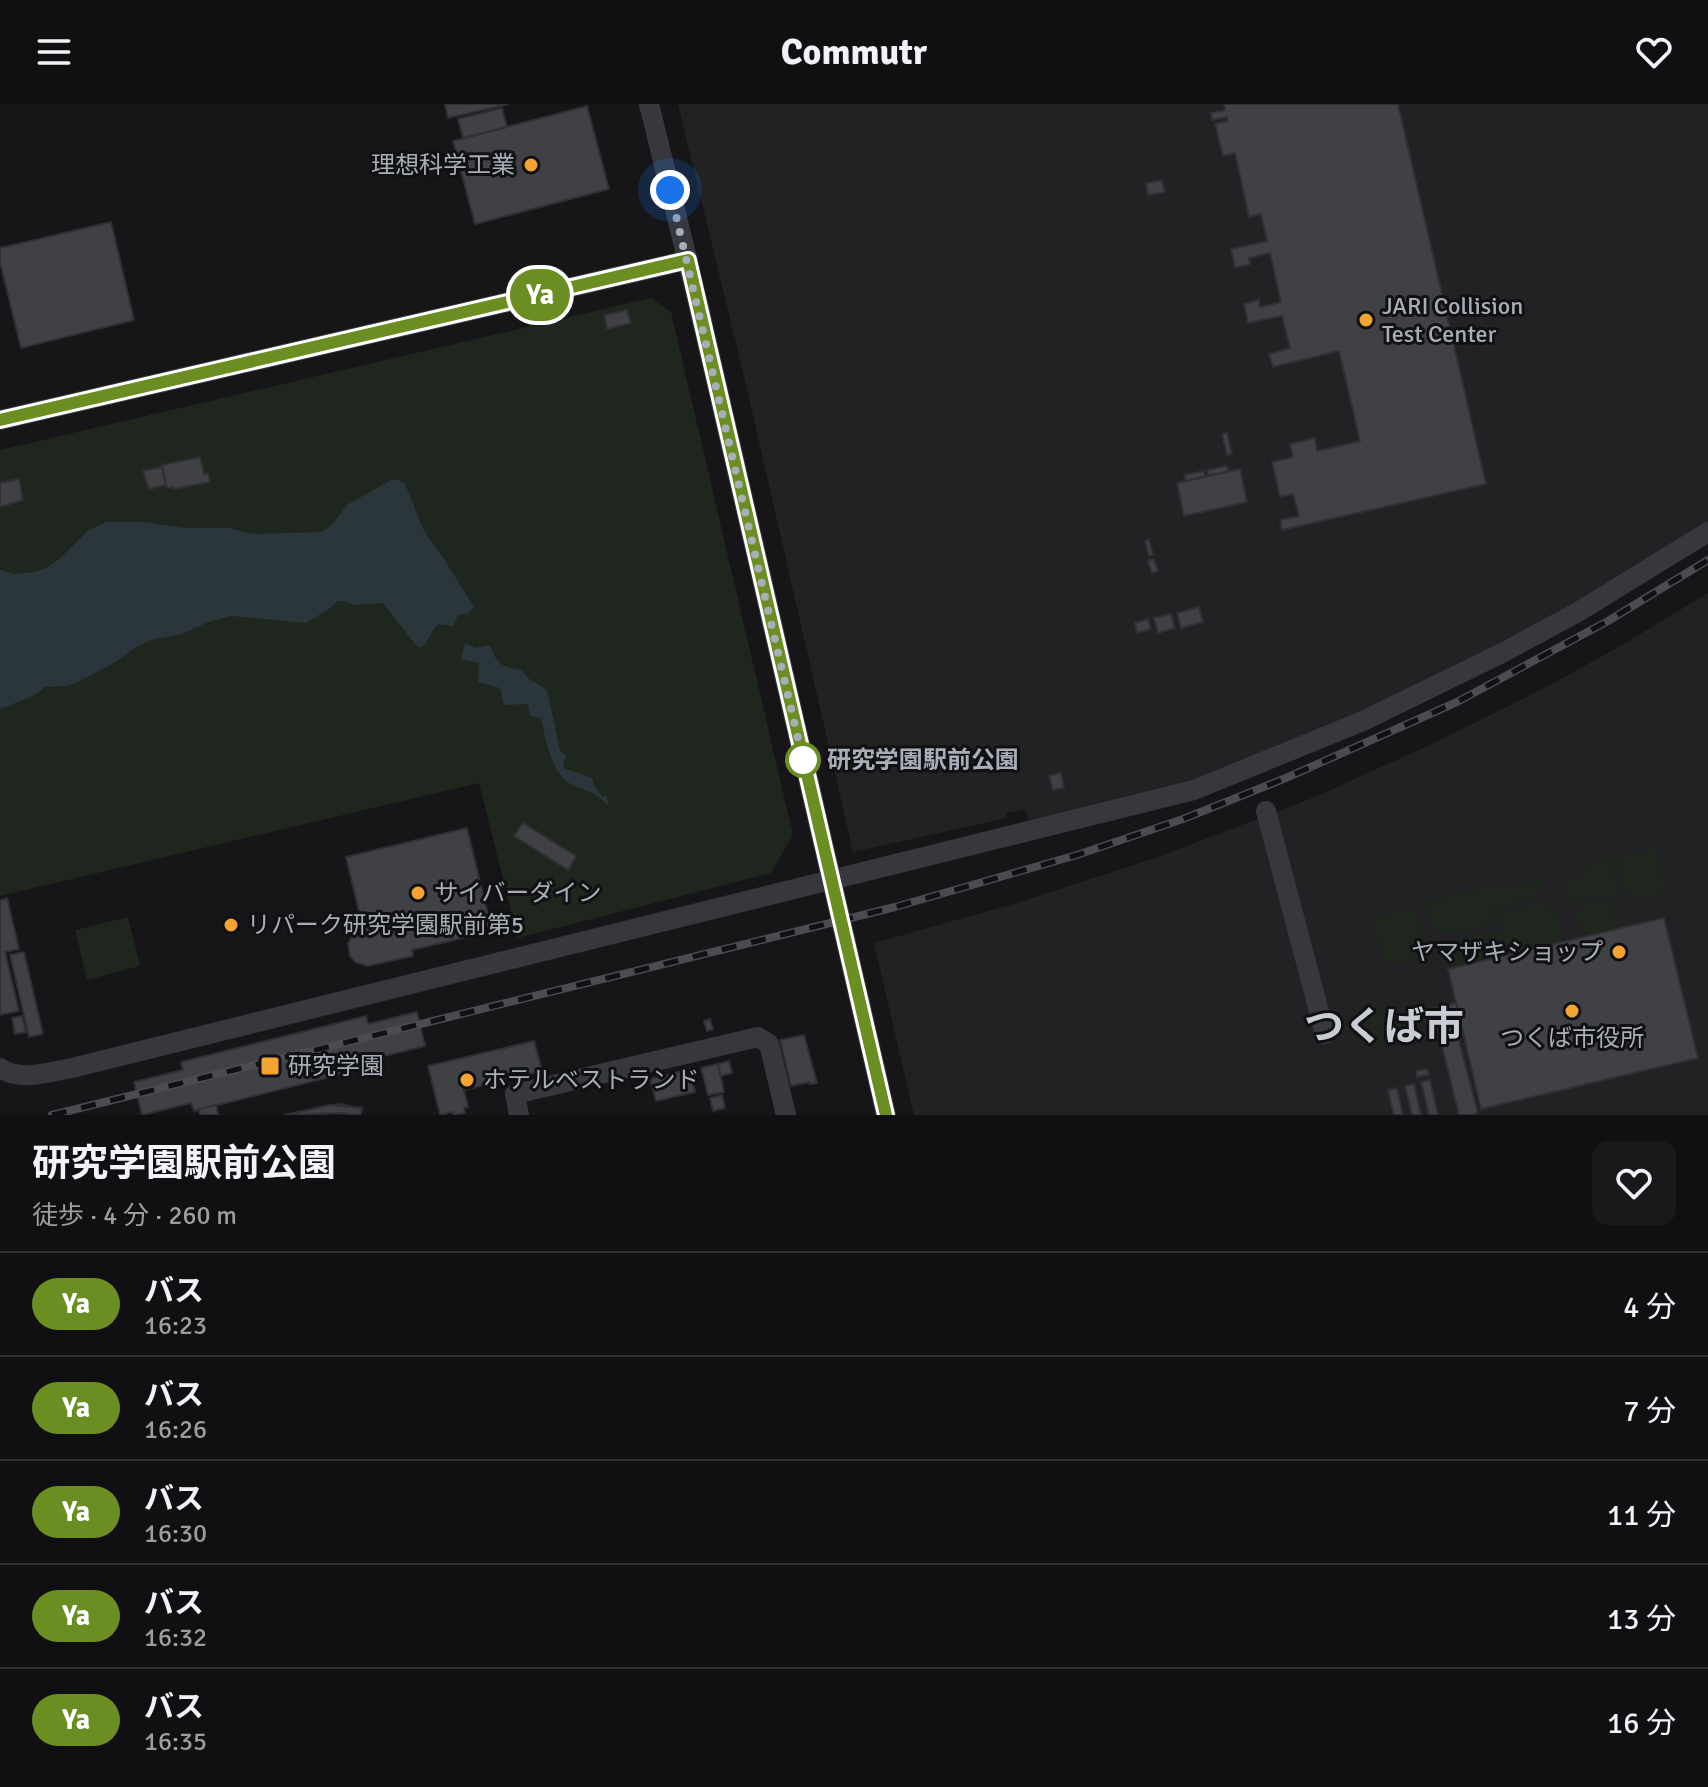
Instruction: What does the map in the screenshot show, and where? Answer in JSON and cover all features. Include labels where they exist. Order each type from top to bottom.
[{"type":"street","points":[[649,104],[886,1115]]},
{"type":"street","points":[[0,420],[688,260]]},
{"type":"street","points":[[0,1068],[5,1072],[30,1076],[72,1068],[1194,790],[1363,721],[1502,653],[1578,612],[1708,532]]},
{"type":"street","points":[[1266,811],[1325,1034]]},
{"type":"street","points":[[519,1115],[515,1094],[758,1037],[769,1044],[786,1115]]},
{"type":"shaded area","points":[[678,104],[1708,104],[1708,525],[1621,579],[1378,707],[1190,785],[1030,824],[1025,809],[1006,813],[1007,818],[853,852]]},
{"type":"shaded area","name":"研究学園駅前公園","points":[[651,298],[671,312],[793,835],[771,873],[518,938],[479,783],[0,896],[0,450]]},
{"type":"shaded area","points":[[391,480],[405,484],[424,531],[474,607],[467,614],[458,615],[453,626],[438,624],[420,648],[383,603],[355,605],[338,601],[306,623],[232,616],[208,622],[182,634],[151,640],[76,683],[45,687],[33,696],[0,709],[0,570],[14,574],[44,569],[89,530],[106,522],[229,528],[253,534],[322,532],[333,524],[347,505]]},
{"type":"shaded area","points":[[1708,593],[1708,1115],[914,1115],[874,943],[1017,903],[1161,856],[1315,797],[1533,694]]},
{"type":"shaded area","points":[[465,643],[475,648],[490,645],[502,664],[522,670],[529,679],[547,690],[560,750],[567,757],[563,761],[564,768],[593,779],[593,784],[603,797],[606,795],[609,804],[563,778],[550,753],[541,718],[530,716],[528,704],[504,705],[500,688],[478,682],[479,663],[461,659]]},
{"type":"shaded area","points":[[1655,847],[1666,894],[1640,899],[1623,889],[1615,859]]},
{"type":"shaded area","points":[[1609,856],[1621,900],[1597,897],[1571,903],[1572,895],[1568,895],[1570,890],[1567,890],[1569,886],[1565,881],[1583,876],[1584,868],[1593,865],[1592,861]]},
{"type":"shaded area","points":[[1541,879],[1543,889],[1536,891],[1538,897],[1493,909],[1496,923],[1457,934],[1455,931],[1438,934],[1428,918],[1425,902],[1494,884],[1500,889]]},
{"type":"shaded area","points":[[1541,901],[1547,906],[1556,905],[1563,942],[1448,967],[1442,943],[1503,930],[1499,912]]},
{"type":"shaded area","points":[[1599,901],[1614,908],[1617,929],[1581,937],[1574,909]]},
{"type":"shaded area","points":[[1414,907],[1430,955],[1385,966],[1370,918]]},
{"type":"shaded area","points":[[128,917],[140,966],[87,980],[75,930]]},
{"type":"shaded area","points":[[1394,1010],[1399,1014],[1405,1041],[1374,1048],[1376,1041],[1371,1024],[1363,1020]]},
{"type":"building","points":[[445,104],[509,104],[448,118]]},
{"type":"building","name":"JARI Collision Test Center","points":[[1224,104],[1398,104],[1486,484],[1282,530],[1280,520],[1299,516],[1293,494],[1280,497],[1272,462],[1293,457],[1290,444],[1315,438],[1317,451],[1360,441],[1339,351],[1273,367],[1269,354],[1290,348],[1282,316],[1248,323],[1244,304],[1259,300],[1260,307],[1281,302],[1270,253],[1249,258],[1250,264],[1235,268],[1231,249],[1267,241],[1261,214],[1249,217],[1235,153],[1223,156],[1215,124],[1227,121],[1227,117],[1212,120],[1211,113],[1225,110]]},
{"type":"building","name":"理想科学工業","points":[[587,106],[609,189],[475,224],[453,141]]},
{"type":"building","points":[[502,108],[507,127],[463,138],[458,119]]},
{"type":"building","points":[[1162,180],[1165,192],[1148,195],[1146,183]]},
{"type":"building","points":[[111,222],[134,320],[21,348],[0,262],[0,248]]},
{"type":"building","points":[[627,310],[631,323],[607,329],[604,315]]},
{"type":"building","points":[[1227,432],[1232,454],[1227,455],[1222,434]]},
{"type":"building","points":[[200,457],[204,474],[208,473],[210,482],[167,488],[162,465]]},
{"type":"building","points":[[1227,466],[1228,471],[1208,476],[1207,470]]},
{"type":"building","points":[[162,467],[166,485],[149,489],[143,471]]},
{"type":"building","points":[[1240,469],[1247,502],[1184,516],[1177,483]]},
{"type":"building","points":[[1204,471],[1205,476],[1186,481],[1184,475]]},
{"type":"building","points":[[19,479],[23,500],[0,507],[0,483]]},
{"type":"building","points":[[1149,539],[1153,555],[1149,556],[1145,541]]},
{"type":"building","points":[[1154,559],[1158,571],[1152,573],[1148,561]]},
{"type":"building","points":[[1199,607],[1203,622],[1181,628],[1177,613]]},
{"type":"building","points":[[1171,614],[1175,628],[1158,633],[1154,618]]},
{"type":"building","points":[[1148,619],[1151,629],[1137,633],[1135,623]]},
{"type":"building","points":[[1061,773],[1064,788],[1053,790],[1049,776]]},
{"type":"building","points":[[523,823],[576,856],[568,870],[514,836]]},
{"type":"building","name":"サイバーダイン","points":[[467,828],[492,931],[412,950],[413,956],[368,966],[355,962],[350,956],[348,944],[354,932],[363,928],[346,857]]},
{"type":"building","points":[[7,898],[19,949],[5,952],[19,1011],[0,1015],[0,900]]},
{"type":"building","name":"つくば市役所","points":[[1664,918],[1698,1058],[1481,1109],[1448,969]]},
{"type":"building","points":[[24,952],[43,1034],[29,1037],[10,955]]},
{"type":"building","points":[[1456,1003],[1460,1020],[1454,1021],[1478,1113],[1471,1115],[1459,1115],[1437,1026],[1428,1028],[1423,1011]]},
{"type":"building","points":[[417,1012],[425,1046],[376,1058],[378,1065],[194,1111],[191,1103],[142,1115],[134,1082],[183,1070],[181,1062],[366,1016],[368,1024]]},
{"type":"building","points":[[22,1016],[26,1032],[15,1034],[12,1018]]},
{"type":"building","points":[[710,1019],[713,1029],[707,1031],[704,1021]]},
{"type":"building","points":[[804,1035],[817,1083],[791,1086],[780,1040]]},
{"type":"building","name":"ホテルベストランド","points":[[534,1041],[542,1071],[464,1090],[468,1107],[464,1108],[465,1113],[440,1115],[428,1066]]},
{"type":"building","points":[[729,1061],[732,1073],[720,1076],[718,1064]]},
{"type":"building","points":[[718,1064],[724,1092],[708,1095],[701,1068]]},
{"type":"building","points":[[690,1069],[695,1092],[656,1101],[650,1079]]},
{"type":"building","points":[[1427,1069],[1429,1075],[1417,1077],[1416,1071]]},
{"type":"building","points":[[1430,1080],[1438,1115],[1429,1115],[1421,1082]]},
{"type":"building","points":[[1414,1084],[1421,1115],[1412,1115],[1405,1086]]},
{"type":"building","points":[[1397,1088],[1403,1115],[1394,1115],[1388,1090]]},
{"type":"building","points":[[722,1095],[725,1108],[713,1111],[710,1098]]},
{"type":"building","points":[[340,1104],[362,1109],[360,1115],[342,1111],[284,1115],[325,1106]]},
{"type":"building","points":[[216,1105],[218,1115],[200,1115],[199,1109]]},
{"type":"building","points":[[331,1105],[362,1108],[360,1115],[285,1115]]},
{"type":"railway","points":[[52,1115],[895,907],[1077,855],[1183,819],[1286,778],[1457,702],[1608,621],[1708,560]]},
{"type":"bus line","name":"Ya","points":[[0,420],[688,260],[886,1115]]},
{"type":"place","name":"理想科学工業","points":[[531,165]]},
{"type":"place","name":"JARI Collision Test Center","points":[[1366,320]]},
{"type":"place","name":"研究学園駅前公園","points":[[803,760]]},
{"type":"place","name":"サイバーダイン","points":[[418,893]]},
{"type":"place","name":"リパーク研究学園駅前第5","points":[[231,925]]},
{"type":"place","name":"ヤマザキショップ","points":[[1619,952]]},
{"type":"place","name":"つくば市役所","points":[[1572,1011]]},
{"type":"place","name":"研究学園","points":[[270,1066]]},
{"type":"place","name":"ホテルベストランド","points":[[467,1080]]},
{"type":"district","name":"つくば市","points":[[1384,1026]]},
{"type":"route","points":[[670,190],[804,764],[803,760]]}]
